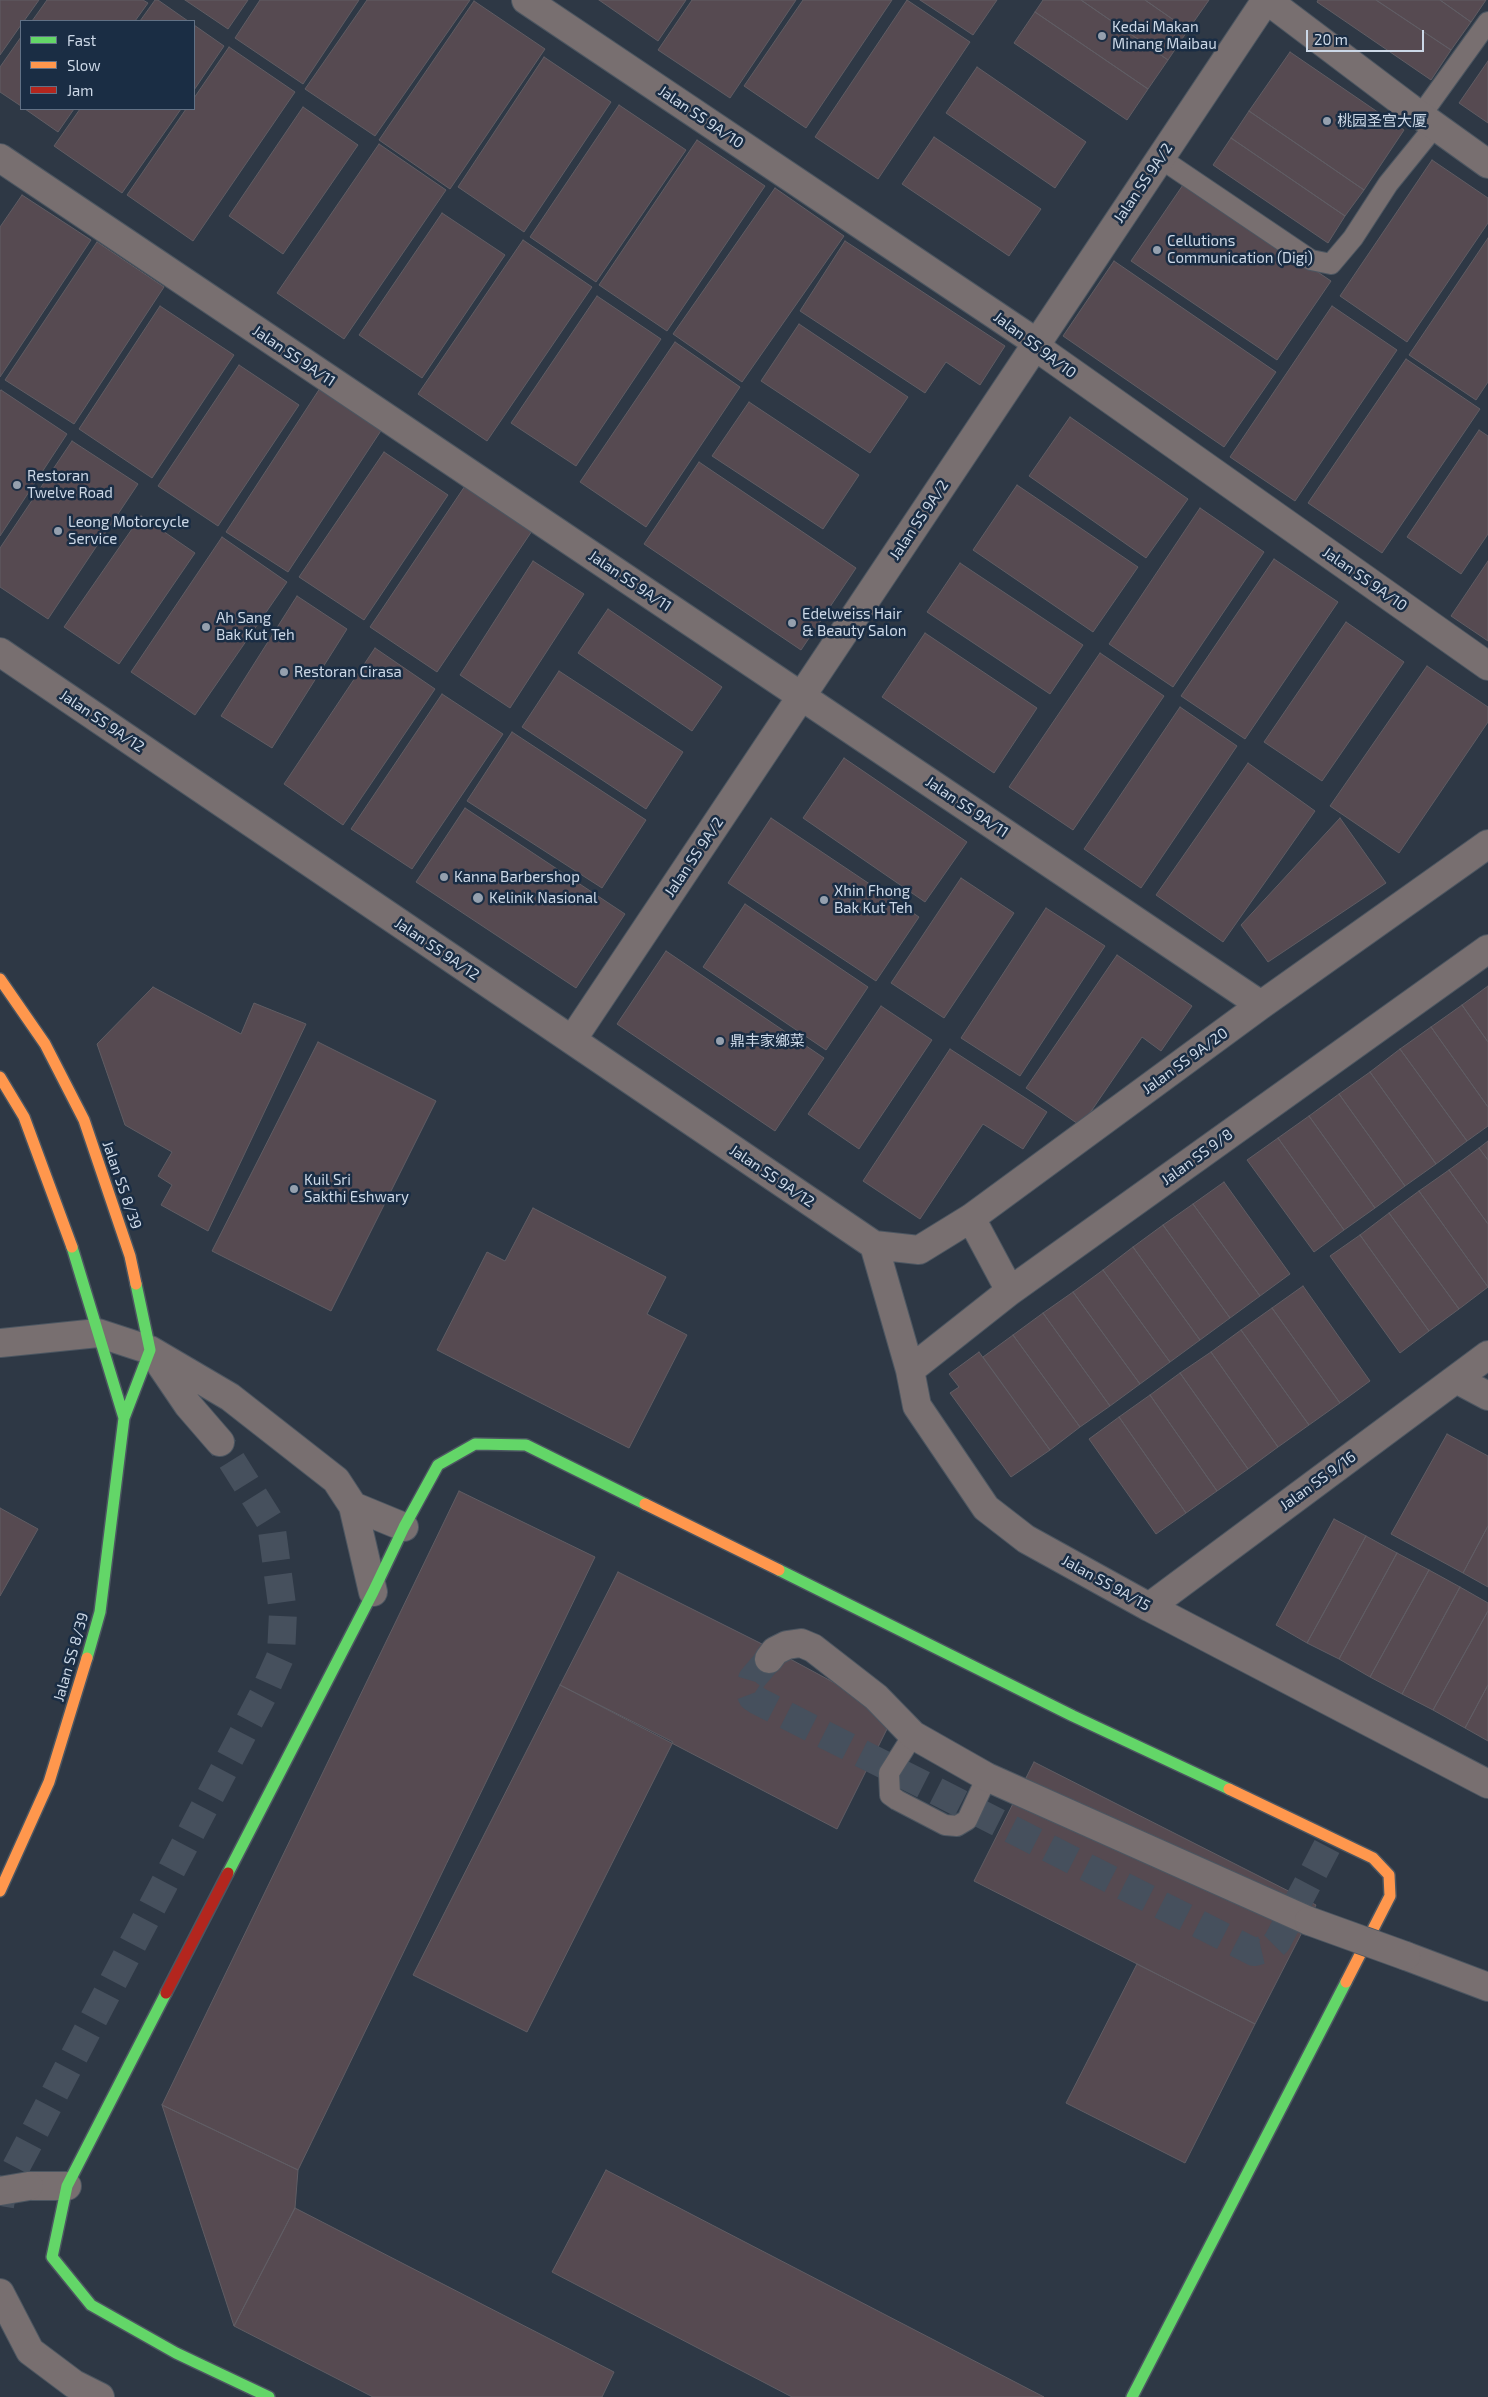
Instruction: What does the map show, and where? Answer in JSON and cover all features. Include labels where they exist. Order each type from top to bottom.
[{"type":"street","name":"Jalan SS 9A/10","points":[[526,0],[1037,342],[1046,354],[1488,666]]},
{"type":"street","name":"Jalan SS 9A/2","points":[[572,1040],[1266,0]]},
{"type":"street","points":[[1266,0],[1488,164]]},
{"type":"street","name":"Jalan SS 9A/11","points":[[0,158],[1261,1005]]},
{"type":"street","name":"Jalan SS 9A/12","points":[[0,652],[874,1245]]},
{"type":"street","name":"Jalan SS 9A/20","points":[[874,1245],[919,1250],[971,1218],[1261,1005],[1488,844]]},
{"type":"street","name":"Jalan SS 9/8","points":[[910,1370],[1010,1292],[1488,949]]},
{"type":"street","name":"Jalan SS 8/39","points":[[0,979],[45,1044],[84,1120],[130,1256],[150,1350],[124,1418],[100,1612],[49,1782],[0,1891]]},
{"type":"street","name":"Jalan SS 8/39","points":[[0,1077],[24,1117],[69,1238],[124,1418]]},
{"type":"street","points":[[971,1218],[1010,1292]]},
{"type":"street","name":"Jalan SS 9A/15","points":[[874,1245],[910,1370],[917,1406],[986,1508],[1026,1539],[1149,1606],[1488,1784]]},
{"type":"street","points":[[0,1343],[98,1333],[150,1350],[230,1396],[336,1480],[353,1506],[373,1592]]},
{"type":"street","points":[[150,1350],[188,1405],[220,1442]]},
{"type":"street","name":"Jalan SS 9/16","points":[[1149,1606],[1488,1355]]},
{"type":"street","points":[[1456,1379],[1488,1396]]},
{"type":"street","points":[[269,2397],[176,2353],[91,2305],[52,2257],[67,2186],[373,1592],[404,1527],[438,1465],[474,1444],[526,1445],[1073,1716],[1332,1837],[1373,1858],[1389,1875],[1390,1896],[1132,2397]]},
{"type":"street","points":[[353,1506],[404,1527]]},
{"type":"street","points":[[768,1659],[775,1651],[787,1645],[801,1643],[813,1648],[876,1697],[912,1734],[987,1778],[1310,1921],[1488,1987]]},
{"type":"street","points":[[0,2191],[29,2186],[67,2186]]},
{"type":"street","points":[[0,2293],[30,2350],[74,2384],[100,2397]]},
{"type":"lane","points":[[1160,158],[1311,260],[1331,264],[1353,238],[1488,22]]},
{"type":"lane","points":[[912,1734],[889,1773],[890,1795],[897,1800],[945,1825],[957,1826],[967,1820],[987,1778]]},
{"type":"building","points":[[0,0],[39,0],[25,20],[20,20],[20,26],[0,55]]},
{"type":"building","points":[[47,0],[143,0],[148,3],[136,20],[33,20]]},
{"type":"building","points":[[155,0],[158,0],[187,20],[141,20]]},
{"type":"building","points":[[185,0],[248,0],[228,29]]},
{"type":"building","points":[[260,0],[359,0],[303,84],[235,38]]},
{"type":"building","points":[[367,0],[470,0],[375,136],[305,89]]},
{"type":"building","points":[[599,0],[686,0],[658,41]]},
{"type":"building","points":[[692,0],[796,0],[730,98],[658,50]]},
{"type":"building","points":[[803,0],[892,0],[806,128],[744,86]]},
{"type":"building","points":[[907,0],[970,42],[878,179],[815,137]]},
{"type":"building","points":[[920,0],[997,0],[973,35]]},
{"type":"building","name":"Kedai Makan Minang Maibau","points":[[1043,0],[1081,0],[1168,60],[1148,89],[1035,12]]},
{"type":"building","points":[[1081,0],[1145,0],[1188,30],[1168,60]]},
{"type":"building","points":[[1145,0],[1209,0],[1188,30]]},
{"type":"building","points":[[1318,0],[1376,0],[1451,50],[1431,80],[1317,2]]},
{"type":"building","points":[[1376,0],[1440,0],[1471,22],[1451,50]]},
{"type":"building","points":[[1440,0],[1486,0],[1471,22]]},
{"type":"building","points":[[474,1],[545,49],[450,189],[379,140]]},
{"type":"building","points":[[1035,12],[1148,89],[1127,120],[1014,43]]},
{"type":"building","points":[[195,26],[224,46],[195,89]]},
{"type":"building","points":[[20,38],[20,105],[0,92],[0,67]]},
{"type":"building","points":[[229,47],[295,92],[193,241],[127,195],[185,110],[195,110],[195,97]]},
{"type":"building","name":"桃园圣宫大厦","points":[[1290,52],[1404,130],[1364,190],[1249,111]]},
{"type":"building","points":[[544,57],[611,102],[524,232],[458,187]]},
{"type":"building","points":[[1488,61],[1488,123],[1459,103]]},
{"type":"building","points":[[977,67],[1086,142],[1055,188],[946,113]]},
{"type":"building","points":[[619,105],[686,150],[596,282],[530,237]]},
{"type":"building","points":[[303,107],[358,145],[283,254],[229,216]]},
{"type":"building","points":[[26,110],[73,110],[58,132]]},
{"type":"building","points":[[79,110],[180,110],[122,193],[54,146]]},
{"type":"building","points":[[1249,111],[1364,190],[1345,216],[1231,138]]},
{"type":"building","points":[[934,137],[1041,209],[1009,256],[902,184]]},
{"type":"building","points":[[1231,138],[1345,216],[1328,243],[1213,165]]},
{"type":"building","points":[[697,140],[765,186],[667,331],[599,285]]},
{"type":"building","points":[[379,144],[446,190],[344,339],[277,293]]},
{"type":"building","points":[[1432,160],[1488,198],[1488,223],[1407,342],[1340,296]]},
{"type":"building","points":[[1185,182],[1331,281],[1277,360],[1131,261]]},
{"type":"building","points":[[775,188],[844,236],[742,382],[673,334]]},
{"type":"building","points":[[22,195],[91,240],[0,377],[0,227]]},
{"type":"building","points":[[442,213],[505,255],[422,378],[359,335]]},
{"type":"building","points":[[1488,238],[1488,382],[1476,400],[1409,355]]},
{"type":"building","points":[[523,240],[592,287],[487,441],[418,394]]},
{"type":"building","points":[[845,241],[1005,346],[980,385],[946,362],[925,393],[800,311]]},
{"type":"building","points":[[97,242],[164,287],[74,424],[5,380]]},
{"type":"building","points":[[1114,261],[1276,372],[1224,447],[1063,336]]},
{"type":"building","points":[[597,296],[661,339],[576,466],[511,423]]},
{"type":"building","points":[[160,306],[234,355],[152,478],[79,429]]},
{"type":"building","points":[[1332,306],[1397,350],[1295,501],[1230,457]]},
{"type":"building","points":[[799,324],[908,397],[870,453],[761,381]]},
{"type":"building","points":[[675,342],[740,387],[646,527],[580,482]]},
{"type":"building","points":[[1406,359],[1480,409],[1382,553],[1308,503]]},
{"type":"building","points":[[239,365],[299,405],[218,526],[158,486]]},
{"type":"building","points":[[326,379],[388,420],[288,572],[226,532]]},
{"type":"building","name":"Restoran Twelve Road","points":[[0,391],[67,434],[0,536]]},
{"type":"building","points":[[749,402],[859,475],[823,529],[712,456]]},
{"type":"building","points":[[1070,417],[1188,499],[1146,558],[1029,476]]},
{"type":"building","points":[[1479,430],[1488,436],[1488,534],[1461,574],[1407,537]]},
{"type":"building","points":[[72,441],[138,484],[48,619],[0,587],[0,548]]},
{"type":"building","points":[[384,452],[448,495],[364,620],[299,577]]},
{"type":"building","points":[[699,462],[856,568],[801,650],[644,544]]},
{"type":"building","points":[[469,480],[536,525],[437,672],[370,627]]},
{"type":"building","points":[[1017,485],[1138,567],[1093,632],[973,550]]},
{"type":"building","points":[[1200,508],[1264,552],[1173,687],[1109,644]]},
{"type":"building","points":[[141,516],[195,553],[119,664],[64,627]]},
{"type":"building","points":[[222,537],[287,582],[195,715],[131,672]]},
{"type":"building","points":[[1274,559],[1338,602],[1245,739],[1181,696]]},
{"type":"building","points":[[533,561],[584,594],[510,708],[460,675]]},
{"type":"building","points":[[1488,561],[1488,641],[1451,616]]},
{"type":"building","points":[[960,563],[1083,645],[1050,694],[927,612]]},
{"type":"building","name":"Restoran Cirasa","points":[[297,596],[347,629],[272,748],[221,716]]},
{"type":"building","points":[[608,609],[722,687],[692,731],[578,653]]},
{"type":"building","points":[[1346,622],[1404,662],[1322,781],[1264,742]]},
{"type":"building","points":[[925,633],[1037,708],[994,773],[882,697]]},
{"type":"building","points":[[375,648],[435,689],[343,825],[284,784]]},
{"type":"building","points":[[1100,653],[1164,696],[1073,830],[1009,787]]},
{"type":"building","points":[[1427,666],[1488,707],[1488,722],[1399,853],[1330,806]]},
{"type":"building","points":[[559,671],[683,752],[646,809],[522,727]]},
{"type":"building","points":[[442,694],[503,734],[412,869],[351,829]]},
{"type":"building","points":[[1180,707],[1237,746],[1141,888],[1084,849]]},
{"type":"building","points":[[512,732],[646,820],[602,888],[467,801]]},
{"type":"building","points":[[844,758],[967,842],[925,902],[803,818]]},
{"type":"building","points":[[1248,763],[1315,811],[1223,942],[1156,895]]},
{"type":"building","points":[[465,808],[625,914],[576,988],[416,882]]},
{"type":"building","name":"Xhin Fhong Bak Kut Teh","points":[[771,818],[919,917],[876,981],[728,883]]},
{"type":"building","points":[[1340,818],[1386,883],[1268,962],[1241,925]]},
{"type":"building","points":[[961,878],[1014,913],[944,1018],[891,983]]},
{"type":"building","points":[[745,904],[868,987],[826,1050],[703,967]]},
{"type":"building","points":[[1046,908],[1105,946],[1020,1076],[961,1038]]},
{"type":"building","name":"鼎丰家鄉菜","points":[[666,951],[824,1058],[775,1131],[617,1024]]},
{"type":"building","points":[[1117,955],[1192,1006],[1161,1051],[1142,1037],[1081,1126],[1026,1088]]},
{"type":"building","points":[[1488,986],[1488,1042],[1462,1005]]},
{"type":"building","points":[[153,987],[241,1034],[254,1003],[306,1024],[208,1231],[161,1205],[172,1185],[158,1176],[172,1152],[125,1125],[97,1044]]},
{"type":"building","points":[[1462,1005],[1488,1042],[1488,1107],[1431,1027]]},
{"type":"building","points":[[881,1006],[932,1040],[859,1149],[808,1114]]},
{"type":"building","points":[[1431,1027],[1488,1107],[1488,1126],[1467,1141],[1400,1049]]},
{"type":"building","points":[[318,1042],[436,1101],[331,1311],[212,1251]]},
{"type":"building","points":[[950,1049],[1047,1112],[1023,1149],[983,1124],[920,1219],[863,1181]]},
{"type":"building","points":[[1400,1049],[1467,1141],[1436,1164],[1370,1072]]},
{"type":"building","points":[[1370,1072],[1436,1164],[1405,1186],[1339,1094]]},
{"type":"building","points":[[1339,1094],[1405,1186],[1375,1208],[1309,1116]]},
{"type":"building","points":[[1309,1116],[1375,1208],[1344,1230],[1278,1138]]},
{"type":"building","points":[[1278,1138],[1344,1230],[1314,1252],[1247,1160]]},
{"type":"building","points":[[1488,1141],[1488,1160],[1479,1148]]},
{"type":"building","points":[[1479,1148],[1488,1160],[1488,1224],[1449,1170]]},
{"type":"building","points":[[1449,1170],[1488,1224],[1488,1287],[1419,1191]]},
{"type":"building","points":[[1224,1182],[1290,1274],[1260,1296],[1193,1204]]},
{"type":"building","points":[[1419,1191],[1488,1287],[1459,1309],[1389,1213]]},
{"type":"building","points":[[1193,1204],[1260,1296],[1230,1318],[1163,1225]]},
{"type":"building","points":[[533,1208],[666,1277],[647,1314],[687,1335],[629,1448],[437,1350],[487,1252],[505,1261]]},
{"type":"building","points":[[1389,1213],[1459,1309],[1429,1331],[1360,1235]]},
{"type":"building","points":[[1163,1225],[1230,1318],[1200,1340],[1133,1247]]},
{"type":"building","points":[[1360,1235],[1429,1331],[1400,1353],[1330,1256]]},
{"type":"building","points":[[1133,1247],[1200,1340],[1170,1362],[1103,1270]]},
{"type":"building","points":[[1103,1270],[1170,1362],[1140,1384],[1073,1292]]},
{"type":"building","points":[[1303,1286],[1370,1381],[1340,1403],[1272,1308]]},
{"type":"building","points":[[1073,1292],[1140,1384],[1110,1406],[1043,1313]]},
{"type":"building","points":[[1272,1308],[1340,1403],[1309,1425],[1241,1330]]},
{"type":"building","points":[[1043,1313],[1110,1406],[1080,1427],[1013,1335]]},
{"type":"building","points":[[1241,1330],[1309,1425],[1278,1447],[1211,1352]]},
{"type":"building","points":[[1013,1335],[1080,1427],[1050,1450],[983,1357]]},
{"type":"building","points":[[979,1352],[1050,1450],[1011,1477],[950,1393],[959,1387],[949,1374]]},
{"type":"building","points":[[1211,1352],[1278,1447],[1248,1469],[1180,1373]]},
{"type":"building","points":[[1180,1373],[1248,1469],[1217,1491],[1150,1395]]},
{"type":"building","points":[[1150,1395],[1217,1491],[1186,1513],[1119,1417]]},
{"type":"building","points":[[1119,1417],[1186,1513],[1156,1534],[1089,1439]]},
{"type":"building","points":[[1447,1434],[1488,1456],[1488,1526],[1463,1573],[1391,1534]]},
{"type":"building","points":[[459,1491],[595,1557],[298,2170],[162,2105]]},
{"type":"building","points":[[0,1508],[38,1529],[0,1596]]},
{"type":"building","points":[[1334,1519],[1366,1536],[1307,1643],[1276,1625]]},
{"type":"building","points":[[1488,1526],[1488,1587],[1463,1573]]},
{"type":"building","points":[[1366,1536],[1397,1553],[1339,1659],[1307,1643]]},
{"type":"building","points":[[1397,1553],[1429,1570],[1370,1677],[1339,1659]]},
{"type":"building","points":[[1429,1570],[1460,1587],[1402,1694],[1370,1677]]},
{"type":"building","points":[[618,1572],[766,1646],[894,1715],[837,1829],[560,1685]]},
{"type":"building","points":[[1460,1587],[1488,1603],[1488,1611],[1433,1710],[1402,1694]]},
{"type":"building","points":[[1488,1611],[1488,1685],[1465,1728],[1433,1710]]},
{"type":"building","points":[[560,1685],[673,1742],[527,2032],[413,1975]]},
{"type":"building","points":[[1488,1685],[1488,1741],[1465,1728]]},
{"type":"building","points":[[1034,1762],[1316,1905],[1255,2024],[974,1881]]},
{"type":"building","points":[[1137,1964],[1255,2024],[1185,2163],[1066,2103]]},
{"type":"building","points":[[162,2105],[298,2170],[295,2208],[234,2326]]},
{"type":"building","points":[[606,2170],[1044,2397],[792,2397],[552,2272]]},
{"type":"building","points":[[295,2208],[614,2372],[602,2397],[373,2397],[234,2326]]},
{"type":"tunnel","points":[[0,2206],[2,2194],[263,1695],[281,1655],[283,1612],[271,1523],[220,1442]]},
{"type":"tunnel","points":[[769,1659],[752,1679],[749,1689],[752,1697],[758,1701],[1254,1952],[1271,1948],[1277,1942],[1332,1837]]},
{"type":"traffic: fast","points":[[72,1247],[124,1418]]},
{"type":"traffic: fast","points":[[87,1658],[100,1612],[124,1418],[150,1350],[136,1284]]},
{"type":"traffic: fast","points":[[228,1873],[373,1592],[404,1527],[438,1465],[475,1444],[526,1445],[645,1504]]},
{"type":"traffic: fast","points":[[779,1570],[1073,1716],[1229,1789]]},
{"type":"traffic: fast","points":[[1132,2397],[1346,1982]]},
{"type":"traffic: fast","points":[[166,1993],[67,2186],[52,2257],[91,2305],[176,2353],[269,2397]]},
{"type":"traffic: slow","points":[[0,979],[45,1044],[84,1120],[130,1256],[136,1284]]},
{"type":"traffic: slow","points":[[0,1077],[24,1117],[72,1247]]},
{"type":"traffic: slow","points":[[645,1504],[779,1570]]},
{"type":"traffic: slow","points":[[0,1891],[49,1782],[87,1658]]},
{"type":"traffic: slow","points":[[1229,1789],[1373,1858],[1389,1875],[1390,1896],[1346,1982]]},
{"type":"traffic: jam","points":[[166,1993],[228,1873]]},
{"type":"place","name":"Kedai Makan Minang Maibau","points":[[1102,36]]},
{"type":"place","name":"桃园圣宫大厦","points":[[1327,121]]},
{"type":"place","name":"Cellutions Communication (Digi)","points":[[1157,250]]},
{"type":"place","name":"Restoran Twelve Road","points":[[17,485]]},
{"type":"place","name":"Leong Motorcycle Service","points":[[58,531]]},
{"type":"place","name":"Edelweiss Hair & Beauty Salon","points":[[792,623]]},
{"type":"place","name":"Ah Sang Bak Kut Teh","points":[[206,627]]},
{"type":"place","name":"Restoran Cirasa","points":[[284,672]]},
{"type":"place","name":"Kanna Barbershop","points":[[444,877]]},
{"type":"place","name":"Kelinik Nasional","points":[[478,898]]},
{"type":"place","name":"Xhin Fhong Bak Kut Teh","points":[[824,900]]},
{"type":"place","name":"鼎丰家鄉菜","points":[[720,1041]]},
{"type":"place","name":"Kuil Sri Sakthi Eshwary","points":[[294,1189]]}]
